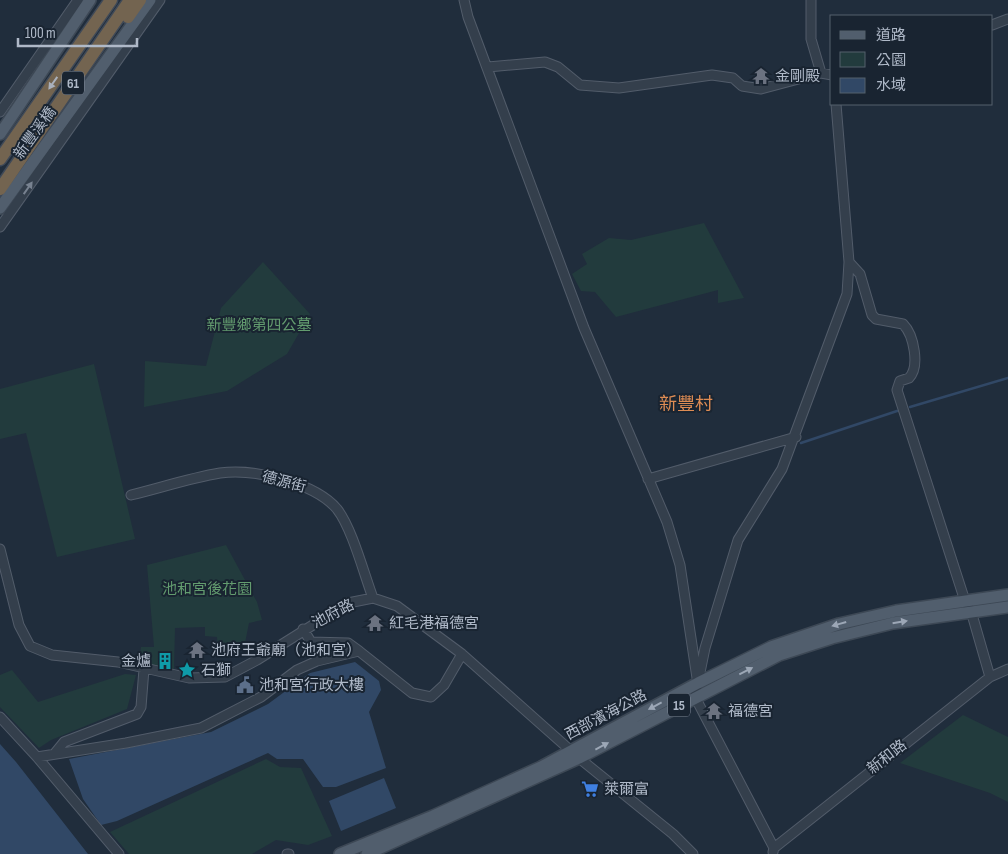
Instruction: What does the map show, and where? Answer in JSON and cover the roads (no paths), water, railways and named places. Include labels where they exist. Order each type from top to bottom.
[{"type":"highway","name":"61","points":[[0,159],[110,0]]},
{"type":"highway","name":"61","points":[[0,189],[130,0]]},
{"type":"highway","points":[[16,167],[140,0]]},
{"type":"main road","name":"新豐溪橋","points":[[0,134],[90,0]]},
{"type":"main road","name":"新豐溪橋","points":[[0,208],[112,50],[150,0]]},
{"type":"main road","name":"西部濱海公路","points":[[340,854],[433,816],[540,767],[575,754],[698,683],[771,648],[839,624],[896,611],[1008,595]]},
{"type":"main road","name":"西部濱海公路","points":[[367,854],[695,697],[779,654],[832,638],[893,623],[971,611],[1008,608]]},
{"type":"street","points":[[0,112],[78,0]]},
{"type":"street","points":[[0,227],[160,0]]},
{"type":"street","points":[[464,0],[468,17],[584,328],[667,522],[680,565],[698,683]]},
{"type":"street","points":[[811,0],[811,38],[821,72]]},
{"type":"street","points":[[993,25],[1008,19]]},
{"type":"street","points":[[488,67],[545,62],[558,67],[580,85],[618,88],[712,75],[733,78],[742,86],[761,89],[821,72],[830,74]]},
{"type":"street","points":[[773,851],[695,697],[706,648],[738,540],[782,469],[796,437],[847,294],[849,262],[836,105]]},
{"type":"street","points":[[849,262],[860,274],[872,315],[876,319],[903,324],[910,334],[915,369],[909,378],[900,381],[897,390],[965,600],[971,611],[990,676]]},
{"type":"street","points":[[648,479],[796,437]]},
{"type":"street","name":"德源街","points":[[131,495],[222,473],[276,477],[302,485],[317,492],[338,510],[345,522],[373,598]]},
{"type":"street","name":"池府路","points":[[0,549],[19,625],[30,646],[44,653],[118,662],[189,678],[225,677],[257,660],[303,629],[348,603],[373,598],[397,606],[462,654],[575,754],[673,834],[694,854]]},
{"type":"street","points":[[303,629],[311,642],[316,661]]},
{"type":"street","points":[[311,642],[348,643],[412,693],[431,698],[439,691],[462,654]]},
{"type":"street","points":[[37,757],[126,743],[201,728],[262,697],[278,683],[316,661],[359,651]]},
{"type":"street","points":[[55,753],[64,742],[137,714],[141,707],[144,669]]},
{"type":"street","name":"新和路","points":[[773,851],[990,676],[1008,669]]},
{"type":"street","points":[[0,717],[37,757],[119,854]]},
{"type":"water","points":[[355,662],[379,681],[381,690],[369,712],[386,768],[336,787],[323,787],[303,759],[277,759],[268,753],[117,821],[101,825],[83,799],[69,759],[211,732],[268,704],[310,673]]},
{"type":"water","points":[[0,744],[16,762],[88,854],[0,854]]},
{"type":"water","points":[[384,778],[396,808],[341,831],[329,801]]},
{"type":"waterway","points":[[910,407],[1008,378]]},
{"type":"waterway","points":[[801,443],[897,411]]},
{"type":"place","name":"金剛殿","points":[[761,76]]},
{"type":"place","name":"紅毛港福德宮","points":[[375,623]]},
{"type":"place","name":"池府王爺廟（池和宮）","points":[[197,650]]},
{"type":"place","name":"金爐","points":[[165,661]]},
{"type":"place","name":"石獅","points":[[187,670]]},
{"type":"place","name":"池和宮行政大樓","points":[[245,685]]},
{"type":"place","name":"福德宮","points":[[714,711]]},
{"type":"place","name":"萊爾富","points":[[590,789]]},
{"type":"district","name":"新豐村","points":[[686,404]]},
{"type":"park label","name":"新豐鄉第四公墓","points":[[259,325]]},
{"type":"park label","name":"池和宮後花園","points":[[207,589]]}]
